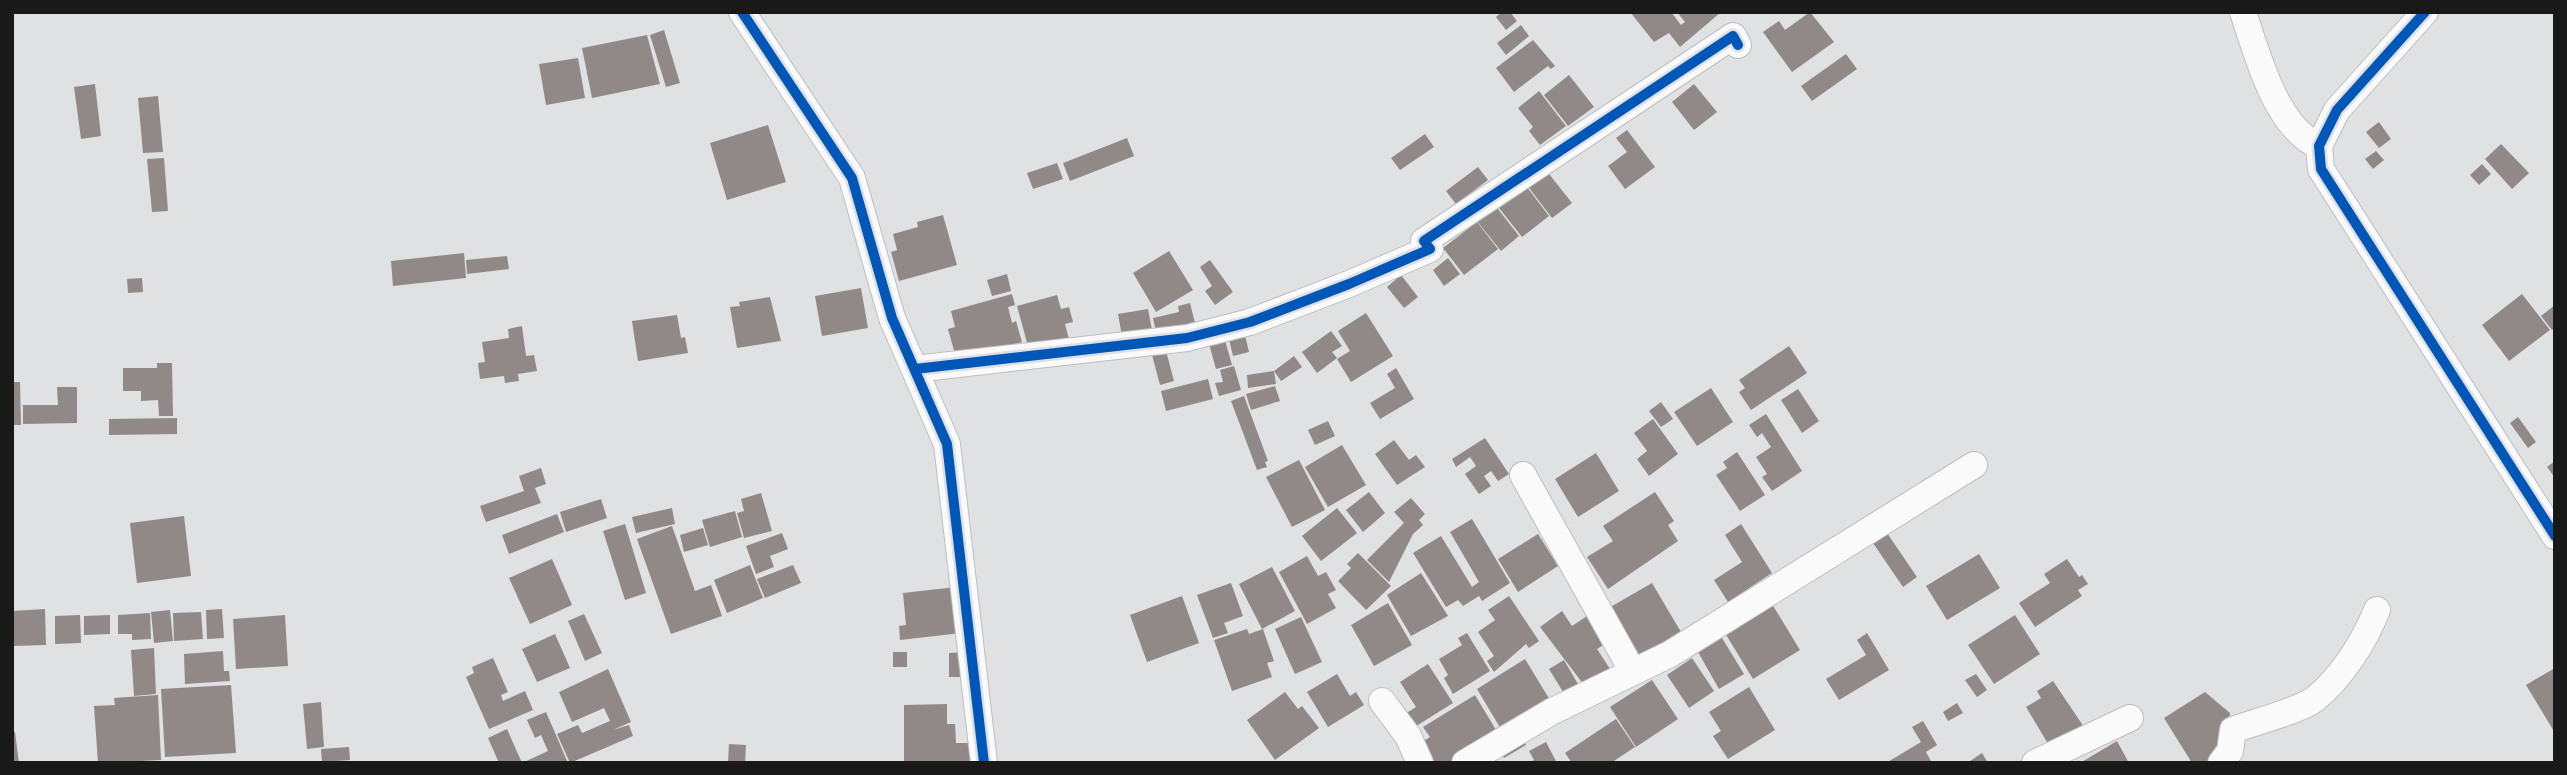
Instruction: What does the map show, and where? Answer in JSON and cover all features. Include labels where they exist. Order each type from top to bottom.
[{"type":"street","points":[[742,12],[852,178],[892,318],[947,444],[984,763]]},
{"type":"street","points":[[2243,12],[2281,110],[2302,139],[2319,146]]},
{"type":"street","points":[[2425,12],[2337,110],[2319,146],[2321,169],[2555,536]]},
{"type":"street","points":[[915,369],[1187,338],[1250,322],[1349,285],[1430,249],[1424,241],[1732,36],[1738,45]]},
{"type":"street","points":[[1465,763],[1551,712],[1670,654],[1974,466]]},
{"type":"street","points":[[1523,475],[1633,672]]},
{"type":"street","points":[[2221,763],[2230,751],[2232,730],[2314,701],[2368,634],[2377,610]]},
{"type":"street","points":[[1382,701],[1409,736],[1420,763]]},
{"type":"street","points":[[2035,763],[2130,718]]},
{"type":"building","points":[[1502,12],[1510,12],[1517,21],[1506,30],[1496,17]]},
{"type":"building","points":[[1630,12],[1671,12],[1681,25],[1685,22],[1677,12],[1721,12],[1680,47],[1669,33],[1654,42]]},
{"type":"building","points":[[1810,12],[1834,42],[1792,72],[1763,32],[1779,21],[1785,30]]},
{"type":"building","points":[[1521,25],[1529,36],[1506,55],[1497,43]]},
{"type":"building","points":[[664,30],[680,83],[666,87],[650,35]]},
{"type":"building","points":[[647,35],[660,84],[592,98],[582,48]]},
{"type":"building","points":[[1533,40],[1555,66],[1551,69],[1548,66],[1514,92],[1496,68]]},
{"type":"building","points":[[1846,54],[1857,69],[1812,101],[1801,86]]},
{"type":"building","points":[[578,58],[585,98],[546,105],[539,64]]},
{"type":"building","points":[[1569,75],[1594,107],[1568,126],[1544,95]]},
{"type":"building","points":[[95,84],[101,136],[81,139],[74,87]]},
{"type":"building","points":[[1694,84],[1717,112],[1694,130],[1672,102]]},
{"type":"building","points":[[1539,91],[1566,126],[1540,145],[1529,131],[1533,127],[1518,108]]},
{"type":"building","points":[[158,96],[163,152],[143,153],[138,98]]},
{"type":"building","points":[[2379,122],[2391,139],[2379,148],[2366,132]]},
{"type":"building","points":[[768,125],[786,182],[727,200],[710,143]]},
{"type":"building","points":[[1627,130],[1655,167],[1625,189],[1608,166],[1627,152],[1616,138]]},
{"type":"building","points":[[1425,134],[1434,147],[1400,170],[1391,158]]},
{"type":"building","points":[[1127,138],[1134,156],[1070,181],[1063,163]]},
{"type":"building","points":[[2501,144],[2529,173],[2512,189],[2485,159]]},
{"type":"building","points":[[2376,151],[2384,160],[2373,169],[2365,159]]},
{"type":"building","points":[[164,158],[168,211],[152,212],[147,159]]},
{"type":"building","points":[[1057,163],[1063,179],[1033,189],[1027,173]]},
{"type":"building","points":[[2482,164],[2491,174],[2479,185],[2470,175]]},
{"type":"building","points":[[1542,165],[1572,203],[1552,218],[1523,180]]},
{"type":"building","points":[[1478,167],[1488,180],[1456,204],[1446,191]]},
{"type":"building","points":[[1527,187],[1549,216],[1522,237],[1499,208]]},
{"type":"building","points":[[1491,200],[1519,236],[1501,251],[1472,215]]},
{"type":"building","points":[[943,215],[957,265],[899,281],[891,252],[897,250],[893,234],[918,227],[917,222]]},
{"type":"building","points":[[1477,222],[1498,249],[1464,275],[1443,248]]},
{"type":"building","points":[[1169,251],[1193,290],[1156,312],[1133,273]]},
{"type":"building","points":[[464,253],[466,278],[393,286],[391,261]]},
{"type":"building","points":[[507,256],[509,269],[467,274],[466,260]]},
{"type":"building","points":[[1448,258],[1460,274],[1444,286],[1433,270]]},
{"type":"building","points":[[1210,260],[1233,292],[1215,305],[1205,291],[1212,286],[1200,267]]},
{"type":"building","points":[[1007,274],[1011,291],[992,296],[987,280]]},
{"type":"building","points":[[1401,275],[1418,297],[1404,308],[1387,287]]},
{"type":"building","points":[[142,278],[143,292],[128,293],[127,279]]},
{"type":"building","points":[[861,288],[868,328],[822,336],[815,296]]},
{"type":"building","points":[[1012,294],[1015,305],[1008,307],[1012,323],[1016,321],[1022,342],[957,361],[948,329],[955,327],[951,311]]},
{"type":"building","points":[[2522,294],[2550,330],[2509,361],[2482,325]]},
{"type":"building","points":[[1057,295],[1061,309],[1069,307],[1073,322],[1065,324],[1069,339],[1029,350],[1017,306]]},
{"type":"building","points":[[770,297],[781,341],[737,348],[730,307],[740,306],[739,302]]},
{"type":"building","points":[[1190,303],[1195,323],[1156,332],[1153,318],[1179,312],[1178,306]]},
{"type":"building","points":[[2555,305],[2555,327],[2552,330],[2541,316]]},
{"type":"building","points":[[1148,309],[1152,330],[1122,336],[1118,314]]},
{"type":"building","points":[[1366,313],[1393,356],[1351,382],[1337,359],[1350,351],[1338,331]]},
{"type":"building","points":[[677,315],[681,338],[685,337],[688,353],[638,361],[632,321]]},
{"type":"building","points":[[522,326],[526,356],[534,355],[537,371],[518,374],[519,381],[505,383],[504,376],[480,379],[478,363],[485,362],[482,342],[509,338],[508,329]]},
{"type":"building","points":[[1244,331],[1249,352],[1233,356],[1228,335]]},
{"type":"building","points":[[1331,331],[1342,346],[1332,352],[1337,358],[1317,373],[1302,352]]},
{"type":"building","points":[[1223,333],[1232,365],[1216,369],[1207,337]]},
{"type":"building","points":[[1789,346],[1807,373],[1751,410],[1739,392],[1745,388],[1739,380]]},
{"type":"building","points":[[1165,347],[1174,381],[1160,385],[1151,351]]},
{"type":"building","points":[[1294,356],[1302,367],[1281,381],[1274,371]]},
{"type":"building","points":[[157,363],[172,363],[173,416],[159,416],[158,400],[141,401],[141,391],[123,391],[123,368],[157,368]]},
{"type":"building","points":[[1234,366],[1241,390],[1219,396],[1215,383],[1223,382],[1220,370]]},
{"type":"building","points":[[1396,368],[1414,399],[1380,419],[1370,403],[1395,388],[1387,374]]},
{"type":"building","points":[[1274,371],[1276,384],[1248,388],[1247,375]]},
{"type":"building","points":[[1208,379],[1213,399],[1166,411],[1161,391]]},
{"type":"building","points":[[12,382],[20,382],[21,425],[12,425]]},
{"type":"building","points":[[1275,386],[1280,401],[1251,410],[1246,394]]},
{"type":"building","points":[[57,387],[77,387],[77,423],[23,424],[23,405],[58,405]]},
{"type":"building","points":[[1711,388],[1733,422],[1697,446],[1674,412]]},
{"type":"building","points":[[1798,389],[1819,421],[1802,433],[1781,400]]},
{"type":"building","points":[[1244,396],[1268,461],[1265,462],[1267,467],[1257,470],[1231,401]]},
{"type":"building","points":[[1661,402],[1673,419],[1661,427],[1649,411]]},
{"type":"building","points":[[1766,414],[1802,471],[1772,491],[1762,477],[1767,474],[1756,457],[1771,447],[1762,433],[1757,437],[1749,425]]},
{"type":"building","points":[[2518,417],[2536,442],[2528,448],[2510,423]]},
{"type":"building","points":[[177,418],[177,434],[109,435],[109,419]]},
{"type":"building","points":[[1653,419],[1678,454],[1649,476],[1637,459],[1647,451],[1634,433]]},
{"type":"building","points":[[1328,421],[1335,436],[1315,445],[1308,430]]},
{"type":"building","points":[[1485,438],[1509,474],[1498,481],[1491,471],[1484,476],[1491,486],[1479,494],[1465,474],[1476,466],[1470,457],[1456,467],[1452,459]]},
{"type":"building","points":[[1394,440],[1409,460],[1416,455],[1425,467],[1397,485],[1375,454]]},
{"type":"building","points":[[1342,445],[1366,485],[1328,507],[1305,467]]},
{"type":"building","points":[[1737,452],[1765,495],[1740,511],[1716,475],[1727,468],[1723,462]]},
{"type":"building","points":[[1596,453],[1619,491],[1578,517],[1555,479]]},
{"type":"building","points":[[1299,460],[1325,510],[1292,527],[1266,477]]},
{"type":"building","points":[[2555,461],[2555,478],[2547,467]]},
{"type":"building","points":[[541,468],[546,484],[535,488],[541,503],[486,522],[480,506],[524,491],[519,476]]},
{"type":"building","points":[[1369,492],[1385,513],[1363,532],[1346,510]]},
{"type":"building","points":[[1655,492],[1674,521],[1668,525],[1678,541],[1608,589],[1587,557],[1613,541],[1603,526]]},
{"type":"building","points":[[761,493],[772,531],[744,538],[737,513],[744,511],[741,499]]},
{"type":"building","points":[[1411,498],[1425,514],[1419,520],[1423,525],[1413,534],[1389,582],[1367,560],[1404,523],[1394,512]]},
{"type":"building","points":[[601,499],[607,518],[566,532],[560,512]]},
{"type":"building","points":[[672,508],[675,524],[636,533],[632,517]]},
{"type":"building","points":[[1337,508],[1357,533],[1321,561],[1302,536]]},
{"type":"building","points":[[735,511],[742,537],[710,547],[702,520]]},
{"type":"building","points":[[557,514],[564,532],[509,554],[502,535]]},
{"type":"building","points":[[184,516],[191,576],[137,583],[130,523]]},
{"type":"building","points":[[1472,519],[1510,583],[1482,601],[1479,596],[1463,606],[1458,600],[1446,607],[1413,553],[1441,536],[1472,587],[1479,582],[1450,532]]},
{"type":"building","points":[[625,524],[646,593],[625,600],[603,531]]},
{"type":"building","points":[[1741,524],[1772,573],[1728,602],[1714,580],[1742,562],[1725,535]]},
{"type":"building","points":[[672,526],[695,591],[711,585],[722,616],[671,634],[637,539]]},
{"type":"building","points":[[703,528],[708,545],[684,552],[680,535]]},
{"type":"building","points":[[1885,530],[1917,577],[1903,587],[1871,540]]},
{"type":"building","points":[[782,533],[788,549],[770,556],[774,567],[756,574],[746,546]]},
{"type":"building","points":[[1538,534],[1558,566],[1518,592],[1498,559]]},
{"type":"building","points":[[1358,553],[1391,586],[1366,610],[1338,581],[1351,568],[1347,564]]},
{"type":"building","points":[[1979,554],[2000,588],[1947,620],[1926,586]]},
{"type":"building","points":[[1307,556],[1318,576],[1326,572],[1336,590],[1328,594],[1336,608],[1307,624],[1279,572]]},
{"type":"building","points":[[552,559],[572,605],[530,624],[509,578]]},
{"type":"building","points":[[2067,559],[2079,577],[2082,575],[2088,584],[2078,590],[2082,596],[2035,627],[2019,603],[2050,583],[2044,574]]},
{"type":"building","points":[[750,565],[763,598],[727,613],[714,580]]},
{"type":"building","points":[[793,565],[801,583],[765,598],[757,579]]},
{"type":"building","points":[[1272,567],[1295,611],[1262,629],[1239,584]]},
{"type":"building","points":[[1421,573],[1448,616],[1411,636],[1387,595]]},
{"type":"building","points":[[1231,583],[1243,616],[1224,623],[1228,633],[1213,638],[1197,595]]},
{"type":"building","points":[[1652,583],[1681,632],[1636,658],[1607,609]]},
{"type":"building","points":[[956,587],[961,633],[900,640],[899,626],[906,625],[903,593]]},
{"type":"building","points":[[1182,596],[1199,643],[1147,662],[1130,615]]},
{"type":"building","points":[[1509,596],[1539,641],[1529,648],[1526,644],[1494,672],[1487,661],[1494,656],[1478,632],[1495,620],[1488,610]]},
{"type":"building","points":[[1388,603],[1412,645],[1374,666],[1351,625]]},
{"type":"building","points":[[1772,604],[1800,650],[1753,679],[1725,633]]},
{"type":"building","points":[[45,609],[46,645],[12,646],[12,611]]},
{"type":"building","points":[[222,609],[224,638],[207,639],[206,610]]},
{"type":"building","points":[[170,610],[173,641],[154,643],[151,612]]},
{"type":"building","points":[[1562,611],[1572,626],[1593,612],[1610,641],[1597,649],[1612,672],[1587,689],[1540,627]]},
{"type":"building","points":[[201,612],[203,639],[174,641],[173,613]]},
{"type":"building","points":[[150,613],[151,639],[132,640],[132,634],[118,634],[118,615]]},
{"type":"building","points":[[584,614],[602,653],[585,661],[568,621]]},
{"type":"building","points":[[80,615],[81,643],[55,644],[55,616]]},
{"type":"building","points":[[110,615],[110,634],[84,635],[84,616]]},
{"type":"building","points":[[285,615],[288,666],[236,669],[233,619]]},
{"type":"building","points":[[2015,615],[2040,654],[1994,684],[1968,645]]},
{"type":"building","points":[[1301,617],[1322,662],[1295,674],[1275,629]]},
{"type":"building","points":[[1247,629],[1249,634],[1263,629],[1274,661],[1267,663],[1272,677],[1232,691],[1214,640]]},
{"type":"building","points":[[1467,633],[1490,671],[1453,694],[1444,678],[1448,675],[1439,659],[1462,645],[1458,638]]},
{"type":"building","points":[[1867,633],[1889,670],[1839,700],[1826,679],[1866,655],[1857,640]]},
{"type":"building","points":[[555,634],[570,668],[537,682],[522,649]]},
{"type":"building","points":[[1722,638],[1744,674],[1719,689],[1698,652]]},
{"type":"building","points":[[154,648],[156,694],[134,696],[131,650]]},
{"type":"building","points":[[223,651],[224,671],[229,671],[230,681],[185,684],[184,654]]},
{"type":"building","points":[[893,652],[907,652],[907,667],[893,667]]},
{"type":"building","points":[[966,652],[966,677],[949,677],[949,653]]},
{"type":"building","points":[[493,658],[508,692],[501,695],[503,701],[525,691],[533,710],[489,729],[466,677],[474,673],[472,667]]},
{"type":"building","points":[[1692,658],[1714,691],[1689,708],[1667,675]]},
{"type":"building","points":[[1525,659],[1553,705],[1504,734],[1477,689]]},
{"type":"building","points":[[1564,660],[1582,691],[1568,700],[1549,669]]},
{"type":"building","points":[[1428,664],[1453,703],[1413,728],[1405,714],[1416,707],[1400,682]]},
{"type":"building","points":[[2555,668],[2555,733],[2526,685]]},
{"type":"building","points":[[608,669],[631,722],[613,730],[629,725],[633,736],[570,763],[557,734],[578,725],[582,733],[610,721],[604,708],[572,722],[559,692]]},
{"type":"building","points":[[1337,674],[1350,696],[1356,692],[1364,705],[1328,727],[1307,692]]},
{"type":"building","points":[[1976,674],[1987,690],[1977,697],[1965,680]]},
{"type":"building","points":[[1652,680],[1678,719],[1636,747],[1610,707]]},
{"type":"building","points":[[2053,681],[2084,727],[2050,747],[2026,707],[2041,698],[2037,691]]},
{"type":"building","points":[[231,685],[236,753],[165,757],[161,689]]},
{"type":"building","points":[[1749,687],[1775,730],[1728,759],[1713,736],[1721,731],[1709,712]]},
{"type":"building","points":[[1285,692],[1298,709],[1302,706],[1319,728],[1275,760],[1247,720]]},
{"type":"building","points":[[2205,692],[2230,713],[2226,750],[2206,763],[2192,763],[2164,718]]},
{"type":"building","points":[[158,695],[161,760],[98,763],[94,706],[115,705],[114,698]]},
{"type":"building","points":[[1475,695],[1499,735],[1454,763],[1435,763],[1422,742],[1430,737],[1423,727]]},
{"type":"building","points":[[321,702],[324,747],[307,749],[303,704]]},
{"type":"building","points":[[1957,703],[1963,713],[1948,721],[1943,712]]},
{"type":"building","points":[[947,704],[947,724],[955,724],[956,743],[978,743],[978,763],[904,763],[904,705]]},
{"type":"building","points":[[546,712],[568,763],[522,763],[548,751],[541,735],[535,738],[527,720]]},
{"type":"building","points":[[1616,719],[1635,747],[1611,763],[1572,763],[1565,753]]},
{"type":"building","points":[[1923,721],[1937,745],[1926,752],[1932,763],[1886,763],[1921,742],[1912,727]]},
{"type":"building","points":[[507,729],[522,763],[499,763],[488,738]]},
{"type":"building","points":[[12,732],[15,732],[19,763],[12,763]]},
{"type":"building","points":[[1522,737],[1526,745],[1504,758],[1499,749]]},
{"type":"building","points":[[2117,741],[2129,763],[2080,763]]},
{"type":"building","points":[[1546,742],[1557,763],[1528,763],[1534,760],[1529,751]]},
{"type":"building","points":[[729,744],[746,745],[745,763],[728,763]]},
{"type":"building","points":[[349,747],[350,760],[322,762],[321,749]]},
{"type":"building","points":[[1982,753],[1988,763],[1967,763]]},
{"type":"cycle path","points":[[742,12],[852,178],[892,318],[947,444],[984,763]]},
{"type":"cycle path","points":[[2425,12],[2337,110],[2319,146],[2321,169],[2555,536]]},
{"type":"cycle path","points":[[915,369],[1187,338],[1250,322],[1349,284],[1430,249],[1424,241],[1733,36],[1738,45]]}]
